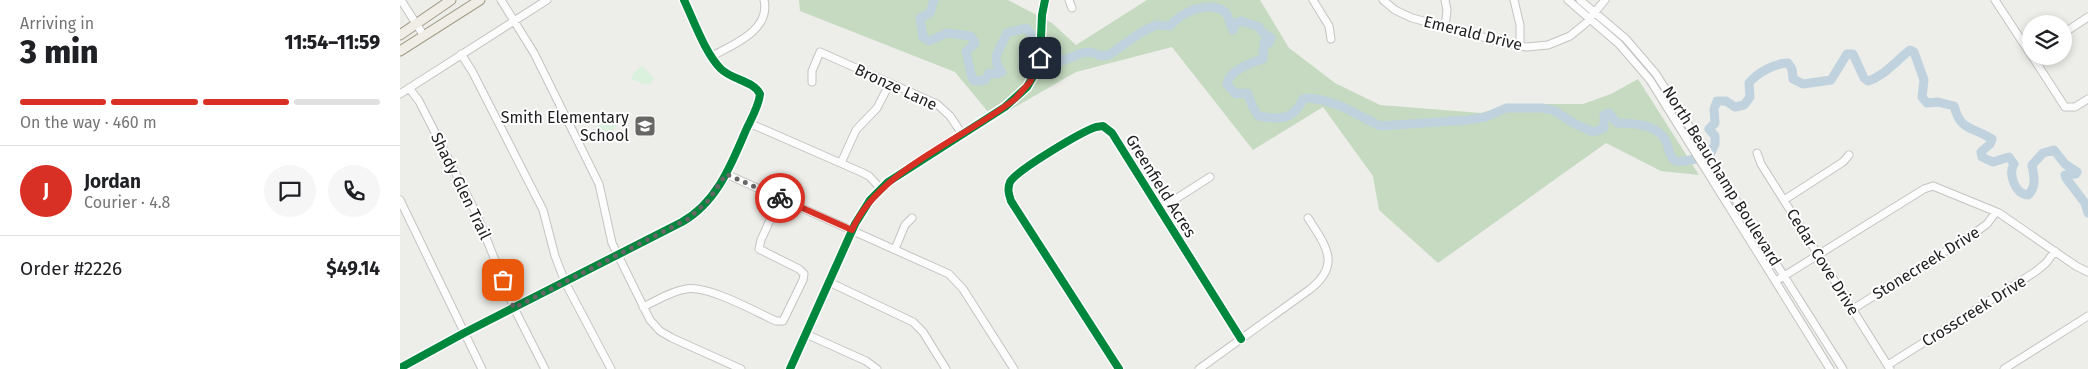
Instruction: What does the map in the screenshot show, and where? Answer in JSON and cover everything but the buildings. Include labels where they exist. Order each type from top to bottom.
[{"type":"main road","points":[[400,35],[451,0]]},
{"type":"main road","points":[[400,51],[480,0]]},
{"type":"street","points":[[401,0],[424,36]]},
{"type":"street","points":[[501,0],[534,53],[599,184],[608,233],[617,256],[653,324],[664,334],[741,369]]},
{"type":"street","points":[[400,94],[547,0]]},
{"type":"street","points":[[400,368],[693,215],[708,201],[726,174],[760,100],[760,92],[756,88],[726,74],[712,56],[684,0]]},
{"type":"street","points":[[712,56],[742,40],[752,32],[764,11],[764,0]]},
{"type":"street","points":[[790,369],[863,209],[881,189],[1005,107],[1020,95],[1033,77],[1040,58],[1046,0]]},
{"type":"street","points":[[1069,0],[1072,8]]},
{"type":"street","points":[[1313,0],[1329,26],[1331,39]]},
{"type":"street","name":"Emerald Drive","points":[[1382,0],[1401,13],[1445,27],[1520,46],[1541,46],[1563,40],[1592,16],[1605,0]]},
{"type":"street","points":[[1445,0],[1447,10],[1445,27]]},
{"type":"street","points":[[1514,0],[1520,25],[1520,46]]},
{"type":"street","name":"North Beauchamp Boulevard","points":[[1568,0],[1634,47],[1656,74],[1718,169],[1843,369]]},
{"type":"street","name":"North Beauchamp Boulevard","points":[[1580,0],[1592,16],[1630,55],[1650,80],[1830,369]]},
{"type":"street","points":[[1995,0],[2022,41]]},
{"type":"street","points":[[2072,28],[2088,17]]},
{"type":"street","name":"Bronze Lane","points":[[812,82],[812,71],[820,52],[940,106],[950,116],[962,134]]},
{"type":"street","points":[[461,54],[472,71],[543,210],[555,256],[565,282],[611,369]]},
{"type":"street","points":[[2038,65],[2063,104],[2068,108],[2075,107],[2088,99]]},
{"type":"street","points":[[841,163],[856,130],[877,108],[890,83]]},
{"type":"street","name":"Shady Glen Trail","points":[[409,88],[419,101],[481,224],[514,308],[545,369]]},
{"type":"street","points":[[749,123],[865,174],[881,189]]},
{"type":"street","name":"Greenfield Acres","points":[[1119,369],[1011,201],[1009,185],[1014,177],[1024,169],[1088,130],[1103,126],[1112,133],[1241,339]]},
{"type":"street","name":"Cedar Cove Drive","points":[[1757,153],[1761,164],[1889,367]]},
{"type":"street","points":[[1784,200],[1843,162],[1849,155]]},
{"type":"street","points":[[726,174],[944,271],[956,281],[1014,369]]},
{"type":"street","name":"Greenfield Acres","points":[[1160,209],[1210,177]]},
{"type":"street","points":[[1776,281],[1924,189],[1933,186],[1996,212],[2076,266],[2088,272]]},
{"type":"street","points":[[643,307],[681,290],[694,288],[710,292],[776,321],[783,321],[803,280],[804,274],[799,269],[759,249],[761,240],[780,198]]},
{"type":"street","points":[[400,200],[482,369]]},
{"type":"street","name":"Stonecreek Drive","points":[[1853,309],[1976,232],[1996,212]]},
{"type":"street","points":[[895,249],[905,225],[912,218]]},
{"type":"street","points":[[1199,369],[1315,285],[1327,271],[1329,261],[1327,250],[1308,218]]},
{"type":"street","name":"Crosscreek Drive","points":[[1889,367],[2035,272],[2046,263],[2055,251]]},
{"type":"street","points":[[829,282],[910,319],[922,332],[946,369]]},
{"type":"street","points":[[2004,369],[2088,316]]},
{"type":"street","points":[[806,334],[866,361],[877,369]]},
{"type":"green space","points":[[799,0],[1008,0],[1052,23],[1076,45],[1147,0],[1260,0],[1289,48],[1335,83],[1380,105],[1481,113],[1511,104],[1583,104],[1611,94],[1638,79],[1699,175],[1661,171],[1606,143],[1438,263],[1379,210],[1373,176],[1323,107],[1253,150],[1172,47],[1076,72],[994,119],[955,72],[800,11]]},
{"type":"green space","points":[[642,66],[654,78],[650,84],[644,84],[631,79],[634,73]]},
{"type":"green space","points":[[599,112],[605,117],[609,112],[617,122],[607,138],[596,128],[599,123],[594,118]]},
{"type":"waterway","points":[[934,0],[930,13],[920,18],[923,37],[929,41],[947,33],[971,36],[975,43],[966,52],[974,81],[985,80],[989,73],[998,74],[1002,72],[997,65],[996,56],[1007,33],[1026,28],[1031,34],[1052,44],[1054,52],[1062,61],[1082,53],[1090,52],[1102,56],[1109,55],[1140,33],[1156,25],[1170,26],[1188,12],[1203,7],[1211,7],[1225,12],[1233,30],[1236,23],[1241,21],[1259,27],[1262,32],[1271,38],[1269,43],[1264,42],[1263,59],[1236,71],[1227,84],[1236,94],[1247,93],[1254,111],[1259,116],[1285,117],[1295,111],[1303,99],[1309,98],[1341,106],[1380,126],[1467,120],[1486,117],[1506,108],[1543,108],[1555,111],[1573,123],[1593,132],[1604,128],[1604,115],[1609,113],[1617,123],[1638,124],[1657,131],[1666,141],[1672,157],[1676,161],[1693,160],[1710,155],[1715,144],[1715,136],[1709,129],[1715,123],[1714,109],[1717,101],[1726,101],[1735,107],[1744,105],[1750,97],[1749,83],[1767,69],[1788,63],[1792,69],[1793,79],[1803,84],[1831,80],[1847,54],[1853,54],[1864,78],[1868,81],[1885,72],[1910,50],[1914,52],[1924,80],[1922,97],[1927,103],[1938,102],[1954,106],[1960,120],[1964,124],[1992,139],[1990,144],[1981,152],[1982,157],[1993,162],[2009,157],[2014,164],[2012,178],[2019,191],[2028,195],[2031,192],[2034,185],[2032,165],[2043,153],[2054,150],[2065,164],[2077,172],[2076,174],[2065,175],[2085,203],[2088,213]]},
{"type":"cycle path","points":[[400,368],[464,333],[682,222],[694,214],[714,193],[722,182],[735,156],[756,108],[760,94],[753,86],[726,73],[715,62],[705,46],[684,0]]},
{"type":"cycle path","points":[[790,369],[855,224],[870,200],[888,182],[1005,107],[1027,87],[1035,73],[1040,58],[1042,15],[1045,0]]},
{"type":"cycle path","points":[[1119,369],[1011,201],[1009,192],[1010,182],[1024,169],[1064,143],[1096,127],[1103,126],[1112,133],[1241,339]]},
{"type":"way so far","points":[[503,280],[514,308],[688,219],[708,201],[726,174],[780,198]]},
{"type":"place","name":"Smith Elementary School","points":[[645,126]]},
{"type":"route","points":[[780,198],[852,230],[863,209],[885,185],[1015,99],[1030,82],[1040,58]]}]
